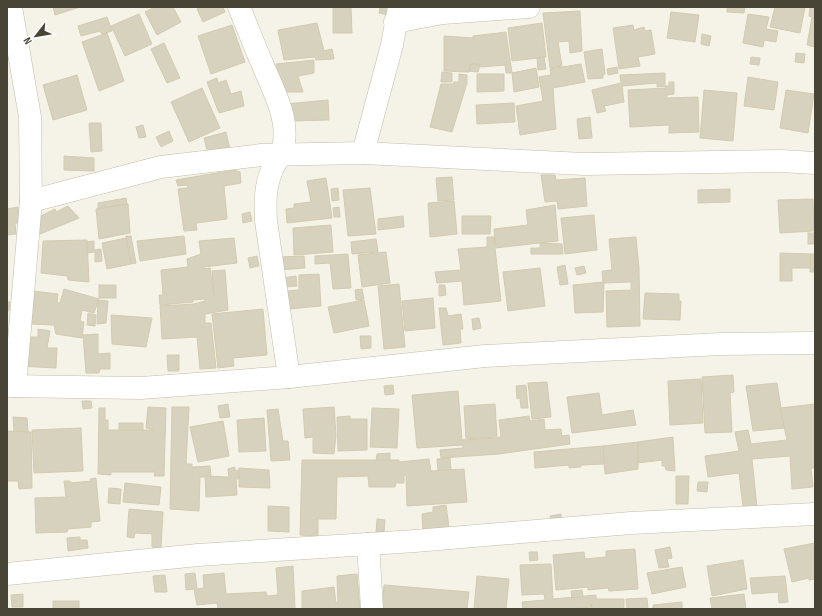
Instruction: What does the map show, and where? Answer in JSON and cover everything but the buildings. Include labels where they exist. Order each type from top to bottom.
[{"type":"street","points":[[238,7],[280,106],[284,124],[284,142],[281,156],[273,167],[268,180],[265,202],[266,221],[289,377]]},
{"type":"street","points":[[363,153],[392,45],[397,15],[529,7]]},
{"type":"street","points":[[10,14],[30,116],[31,201],[11,386],[141,388],[289,377],[485,356],[721,344],[815,343]]},
{"type":"street","points":[[31,201],[161,167],[233,158],[363,153],[584,164],[781,161],[815,163]]},
{"type":"street","points":[[7,574],[198,555],[368,544],[631,523],[815,514]]},
{"type":"street","points":[[368,544],[372,609]]}]
